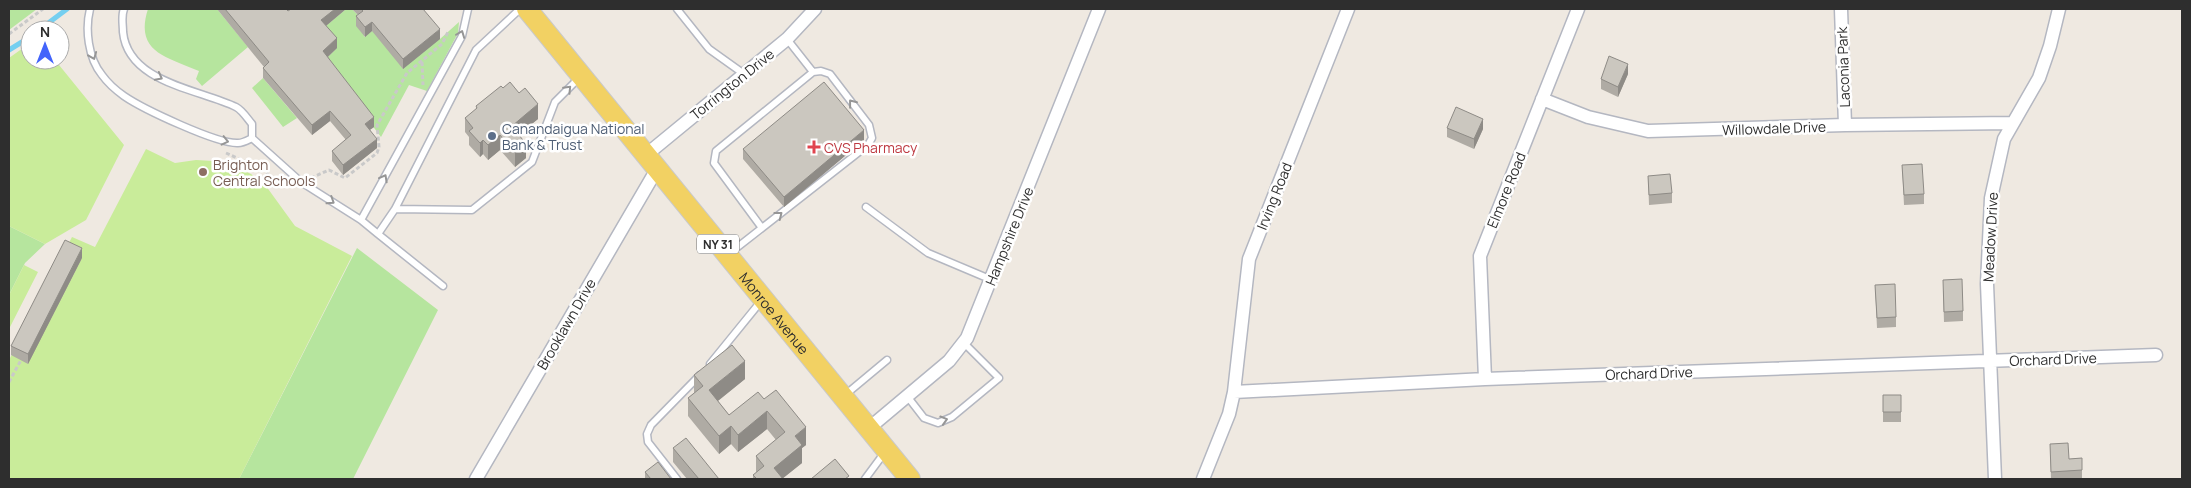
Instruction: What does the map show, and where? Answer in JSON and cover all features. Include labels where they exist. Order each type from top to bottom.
[{"type":"main road","name":"Monroe Avenue","points":[[527,9],[910,479]]},
{"type":"street","name":"Torrington Drive","points":[[651,162],[744,74],[787,39],[814,9]]},
{"type":"street","name":"Hampshire Drive","points":[[868,429],[949,361],[964,342],[992,280],[1100,9]]},
{"type":"street","name":"Irving Road","points":[[1234,392],[1249,259],[1348,9]]},
{"type":"street","name":"Elmore Road","points":[[1485,379],[1480,256],[1578,9]]},
{"type":"street","name":"Laconia Park","points":[[1841,9],[1845,125]]},
{"type":"street","name":"Meadow Drive","points":[[1995,479],[1987,284],[1990,198],[1999,154],[2012,122],[2039,78],[2050,46],[2058,9]]},
{"type":"street","name":"Willowdale Drive","points":[[1542,99],[1588,117],[1648,131],[2012,122]]},
{"type":"street","name":"Brooklawn Drive","points":[[476,479],[651,162]]},
{"type":"street","name":"Orchard Drive","points":[[1234,392],[1485,379],[2156,355]]},
{"type":"street","points":[[1203,479],[1229,414],[1234,392]]},
{"type":"lane","points":[[90,9],[87,22],[90,48],[101,74],[124,96],[223,142],[240,144],[252,138]]},
{"type":"lane","points":[[124,9],[122,14],[124,40],[135,60],[157,77],[238,108],[252,124],[252,138],[301,182],[361,220],[443,286]]},
{"type":"lane","points":[[361,220],[462,36],[468,9]]},
{"type":"lane","points":[[378,234],[395,209],[476,50],[520,9]]},
{"type":"lane","points":[[678,9],[709,49],[744,74]]},
{"type":"lane","points":[[787,39],[813,72]]},
{"type":"lane","points":[[727,256],[868,145],[872,138],[869,125],[830,74],[821,71],[813,72],[716,151],[714,163],[762,228]]},
{"type":"lane","points":[[395,209],[472,210],[532,162],[555,102],[581,76]]},
{"type":"lane","points":[[866,207],[928,253],[992,280]]},
{"type":"lane","points":[[677,479],[648,442],[647,434],[651,425],[707,368],[762,299]]},
{"type":"lane","points":[[907,396],[924,418],[938,423],[952,417],[999,378],[964,342]]},
{"type":"lane","points":[[842,397],[887,360]]},
{"type":"lane","points":[[865,479],[886,451]]},
{"type":"path","points":[[9,34],[42,9]]},
{"type":"path","points":[[301,182],[328,170],[345,178],[377,154],[379,147],[377,125],[407,73],[442,44],[448,32]]},
{"type":"path","points":[[422,61],[423,89]]},
{"type":"path","points":[[9,382],[21,360]]},
{"type":"green space","points":[[9,9],[37,9],[20,20],[9,30]]},
{"type":"green space","points":[[148,9],[217,9],[248,47],[202,86],[196,79],[199,71],[165,57],[150,44],[146,35],[145,23]]},
{"type":"green space","points":[[346,9],[352,9],[363,20],[364,37],[372,31],[440,39],[459,22],[458,33],[427,91],[409,85],[381,137],[323,61],[321,30]]},
{"type":"green space","points":[[20,50],[20,70],[63,70],[124,145],[86,220],[45,244],[9,226],[9,58]]},
{"type":"green space","points":[[263,78],[297,118],[283,127],[252,88]]},
{"type":"green space","points":[[146,149],[175,163],[196,160],[213,161],[231,165],[251,174],[266,186],[295,226],[352,256],[239,479],[9,479],[9,360],[72,237],[95,247]]},
{"type":"green space","points":[[9,226],[45,244],[25,263],[9,295]]},
{"type":"green space","points":[[357,248],[438,310],[353,479],[239,479]]},
{"type":"green space","points":[[24,265],[38,272],[9,329],[9,295]]},
{"type":"building","points":[[225,9],[286,9],[288,11],[291,9],[335,9],[321,20],[337,38],[323,51],[374,117],[365,124],[377,139],[343,165],[332,151],[351,135],[330,111],[312,125],[263,68],[269,62]]},
{"type":"building","points":[[361,9],[423,9],[440,29],[403,59],[372,22],[365,27],[356,16],[363,11]]},
{"type":"building","points":[[1609,56],[1628,64],[1618,87],[1601,79]]},
{"type":"building","name":"Canandaigua National Bank & Trust","points":[[510,82],[519,93],[525,88],[538,104],[512,126],[526,144],[515,153],[500,135],[488,145],[483,140],[480,143],[469,131],[473,128],[465,118],[477,108],[476,106],[501,86],[503,88]]},
{"type":"building","name":"CVS Pharmacy","points":[[824,82],[864,130],[784,197],[743,149]]},
{"type":"building","points":[[1456,107],[1483,119],[1474,139],[1447,128]]},
{"type":"building","points":[[1922,164],[1924,194],[1904,195],[1902,165]]},
{"type":"building","points":[[1670,174],[1672,193],[1649,195],[1648,176]]},
{"type":"building","points":[[65,240],[82,248],[28,354],[11,346]]},
{"type":"building","points":[[1962,279],[1963,311],[1944,312],[1943,280]]},
{"type":"building","points":[[1895,284],[1896,317],[1877,318],[1875,285]]},
{"type":"building","points":[[732,345],[745,361],[709,390],[729,415],[758,392],[764,399],[776,390],[806,427],[795,436],[802,445],[774,468],[783,479],[757,479],[753,475],[764,466],[756,456],[785,432],[767,411],[738,435],[731,426],[719,436],[688,398],[703,386],[694,375]]},
{"type":"building","points":[[1883,395],[1901,395],[1901,412],[1883,412]]},
{"type":"building","points":[[686,438],[719,479],[699,479],[673,448]]},
{"type":"building","points":[[2068,443],[2069,459],[2082,458],[2082,470],[2051,472],[2050,444]]},
{"type":"building","points":[[835,459],[849,476],[845,479],[811,479]]},
{"type":"building","points":[[658,462],[671,479],[651,479],[645,472]]},
{"type":"waterway","points":[[52,20],[67,9]]},
{"type":"waterway","points":[[9,50],[20,43]]},
{"type":"place","name":"Canandaigua National Bank & Trust","points":[[492,136]]},
{"type":"place","name":"CVS Pharmacy","points":[[814,147]]},
{"type":"place","name":"Brighton Central Schools","points":[[203,172]]}]
